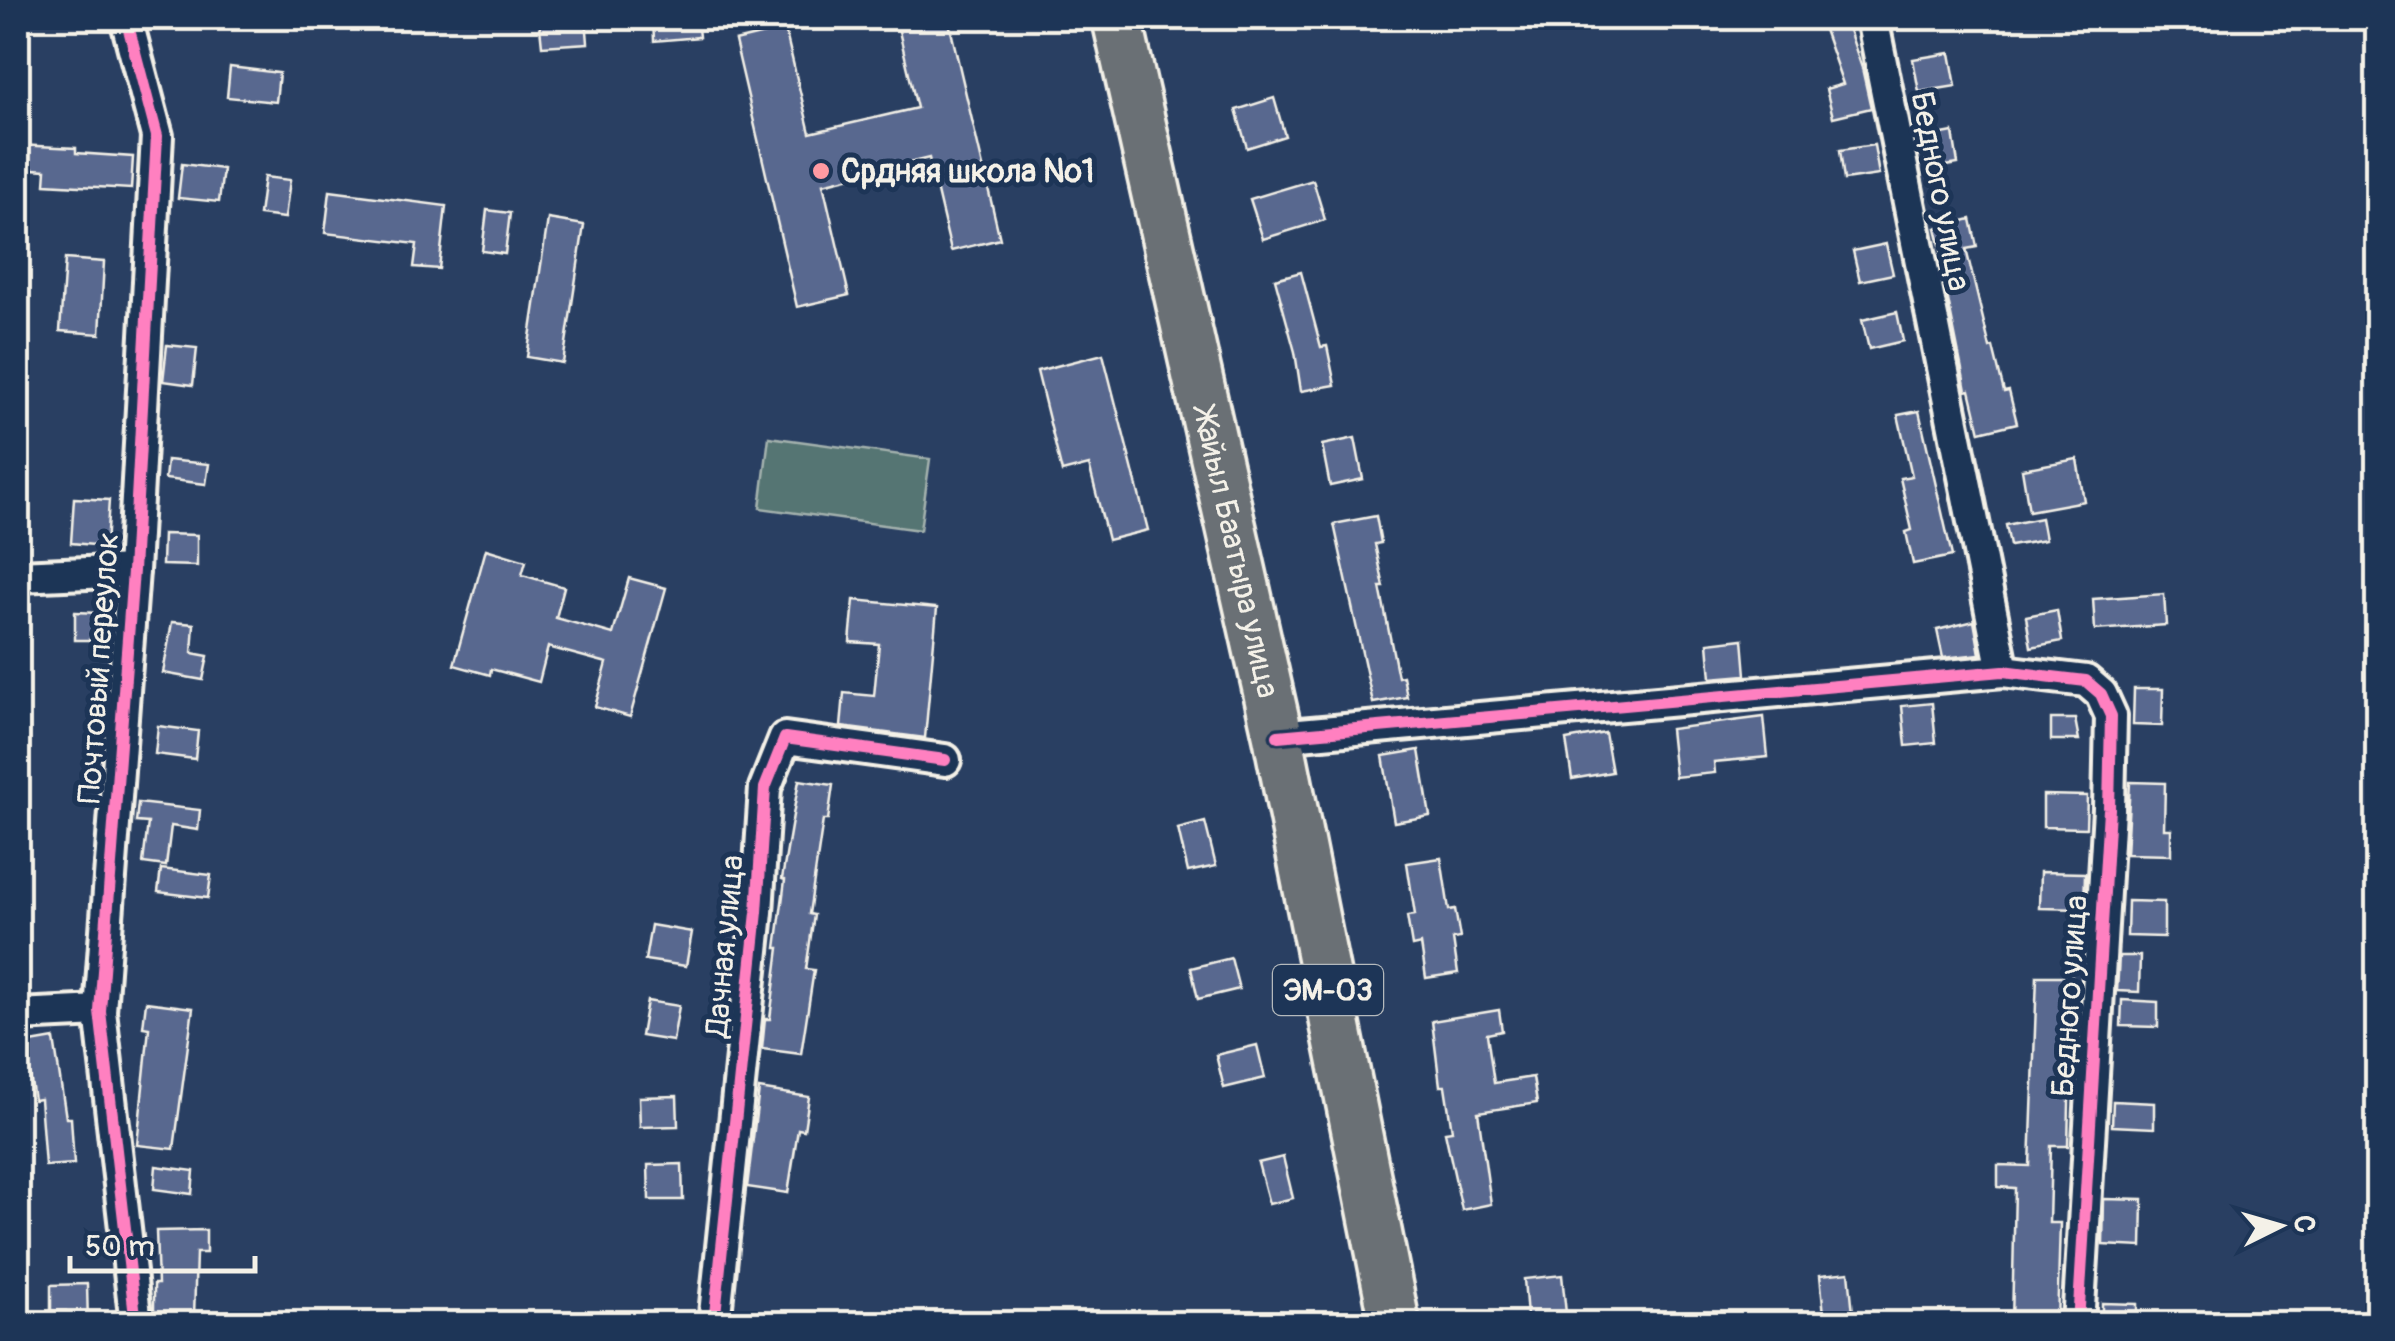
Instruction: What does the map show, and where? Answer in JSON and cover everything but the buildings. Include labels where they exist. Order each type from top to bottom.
[{"type":"highway","name":"Жайыл Баатыра улица","points":[[1117,18],[1278,736],[1395,1324]]},
{"type":"street","name":"Почтовый переулок","points":[[126,18],[156,136],[133,571],[100,1011],[136,1324]]},
{"type":"street","name":"Бедного улица","points":[[1872,18],[2003,671],[2086,681],[2101,694],[2111,716],[2109,809],[2078,1324]]},
{"type":"street","points":[[18,576],[133,571]]},
{"type":"street","points":[[1278,736],[2003,671]]},
{"type":"street","name":"Дачная улица","points":[[714,1324],[757,912],[765,788],[786,738],[945,760]]},
{"type":"street","points":[[18,1015],[100,1011]]},
{"type":"green space","points":[[769,437],[930,459],[920,530],[760,508]]},
{"type":"cycle path","points":[[126,18],[157,136],[133,571],[100,1011],[136,1324]]},
{"type":"cycle path","points":[[1278,736],[2003,671],[2086,681],[2101,694],[2111,716],[2109,809],[2078,1324]]},
{"type":"cycle path","points":[[714,1324],[757,912],[765,788],[785,738],[945,760]]},
{"type":"place","name":"Срдняя школа №1","points":[[821,171]]}]
